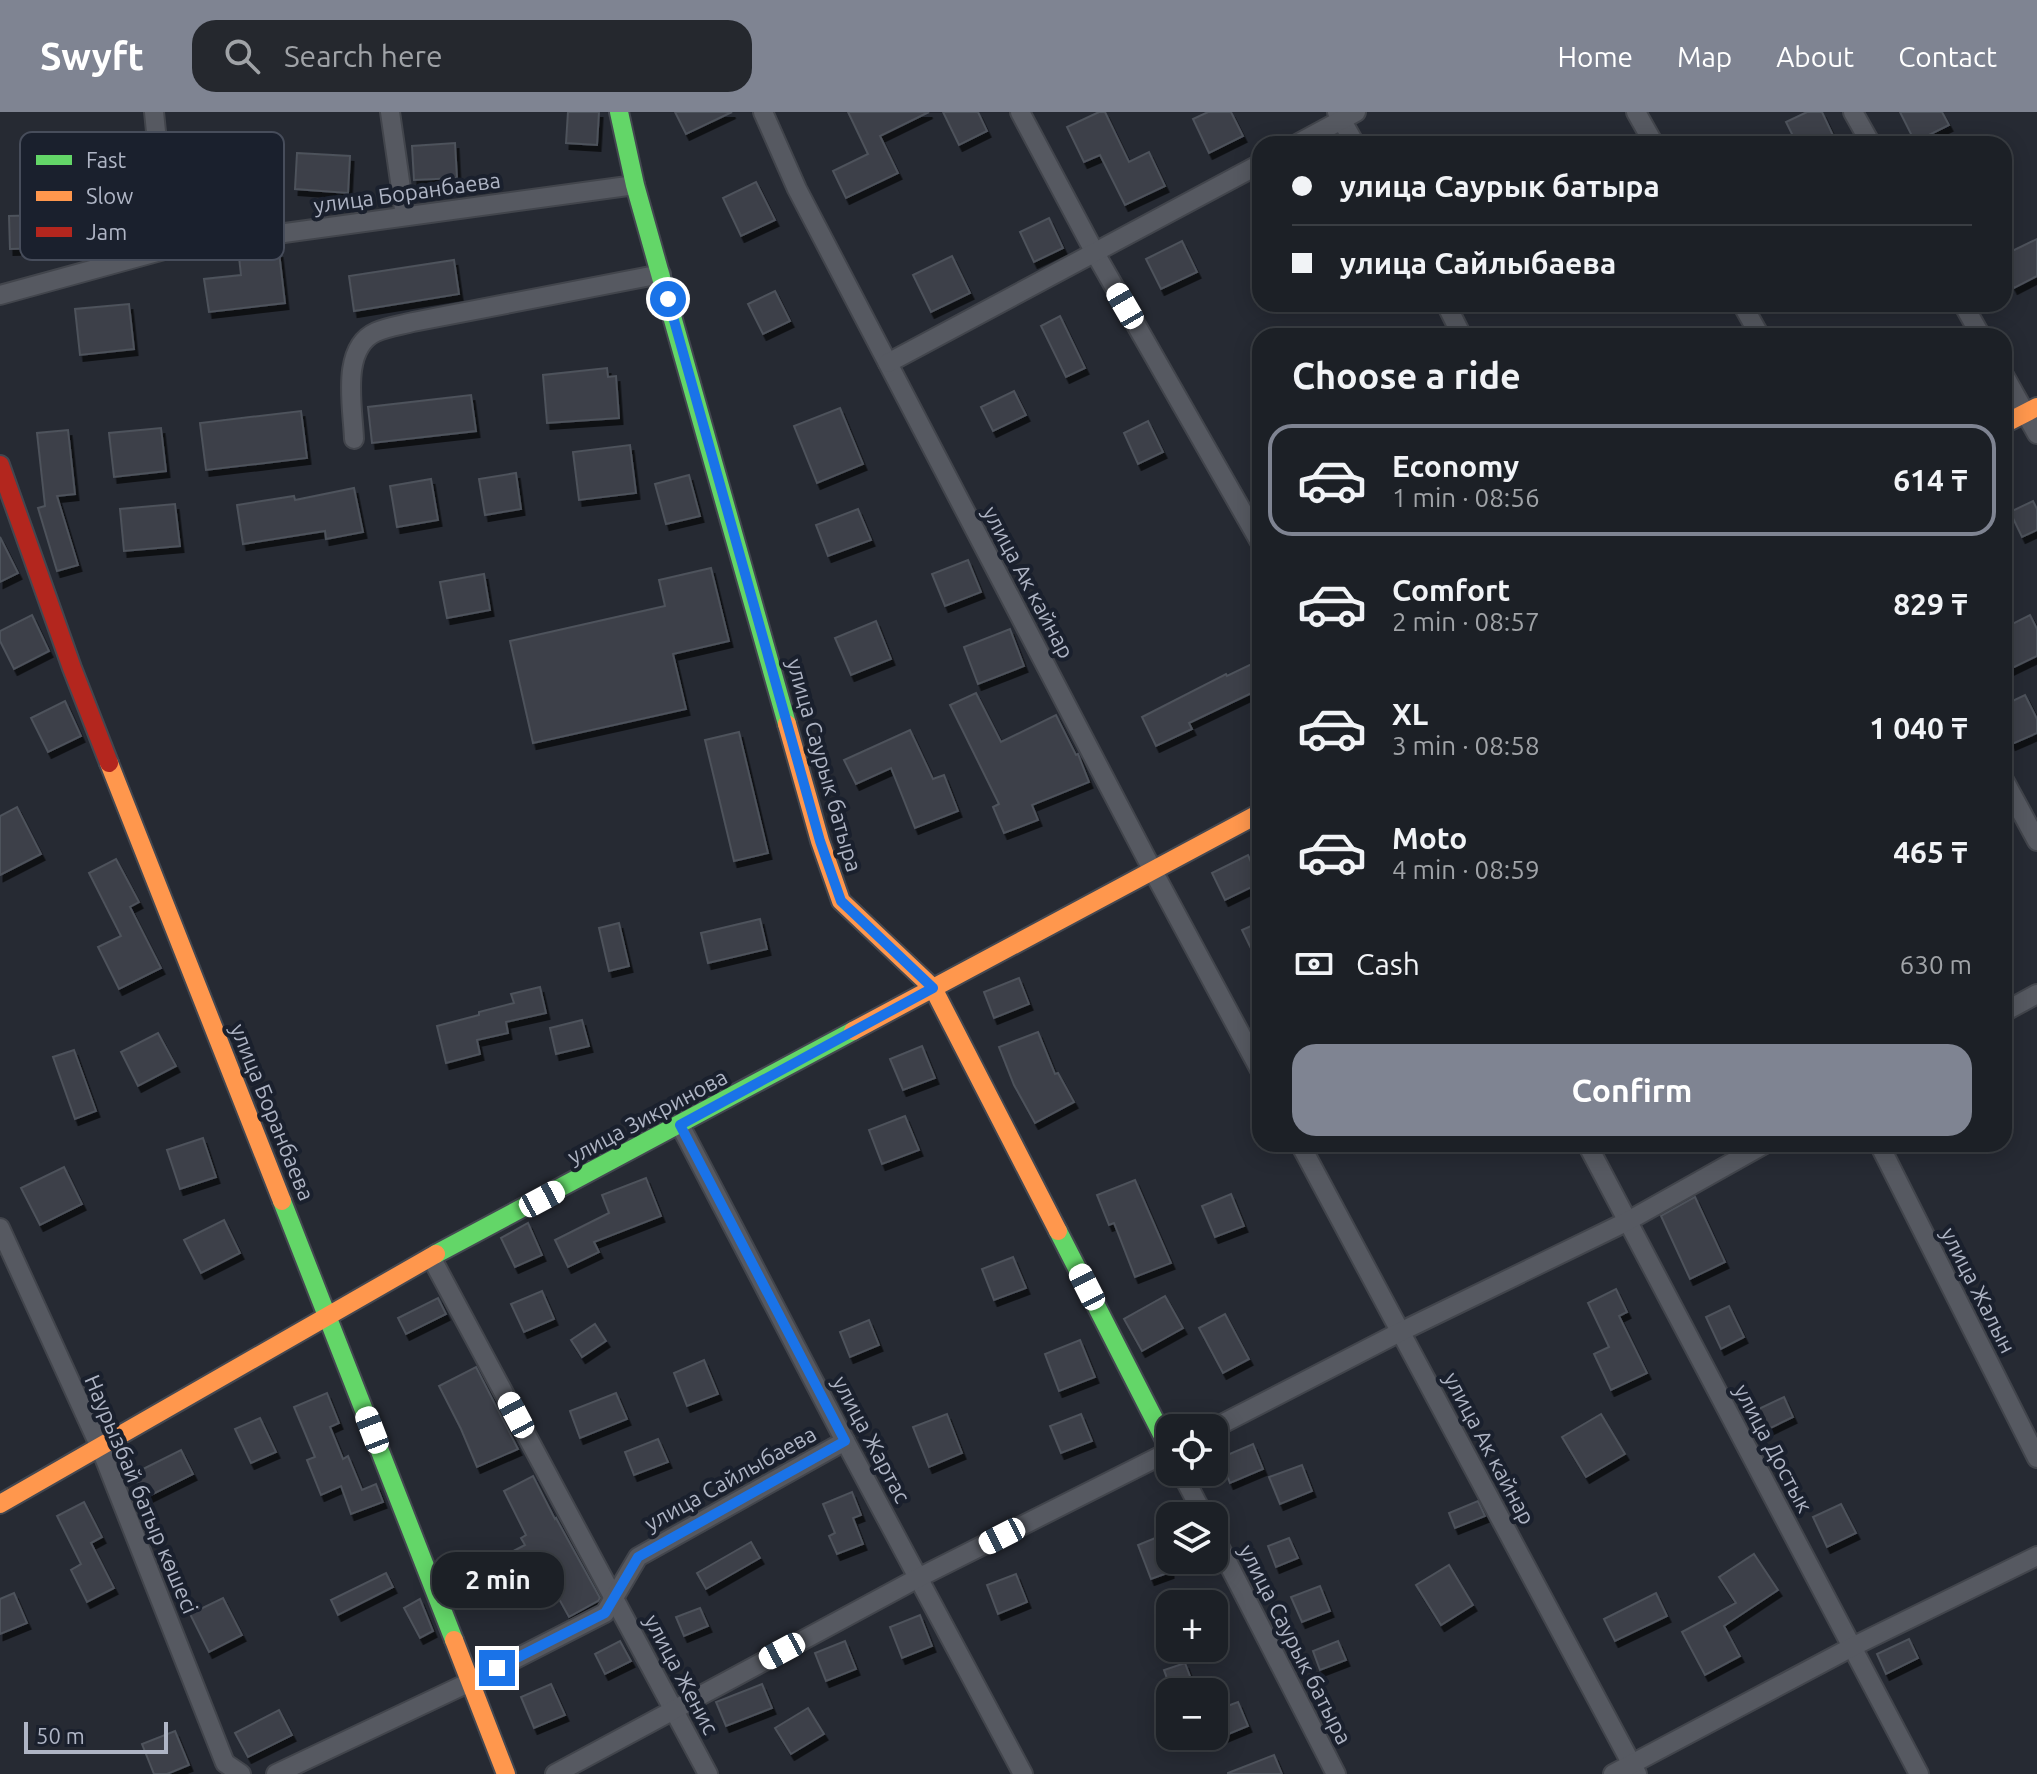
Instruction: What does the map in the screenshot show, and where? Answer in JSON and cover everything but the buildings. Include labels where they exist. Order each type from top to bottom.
[{"type":"street","points":[[154,112],[156,132]]},
{"type":"street","points":[[390,112],[405,216]]},
{"type":"street","name":"улица Саурык батыра","points":[[619,112],[635,185],[820,841],[841,901],[933,988],[1156,1424]]},
{"type":"street","name":"улица Ак кайнар","points":[[763,112],[797,189],[1252,1055]]},
{"type":"street","points":[[1020,112],[1095,253],[1252,528]]},
{"type":"street","points":[[1636,112],[1650,136]]},
{"type":"street","points":[[1853,112],[1866,136]]},
{"type":"street","points":[[1310,136],[1345,115],[1352,136]]},
{"type":"street","points":[[888,363],[1252,168]]},
{"type":"street","name":"улица Боранбаева","points":[[284,233],[635,185]]},
{"type":"street","name":"улица Боранбаева","points":[[0,295],[128,260]]},
{"type":"street","points":[[354,439],[351,370],[361,343],[374,332],[661,274]]},
{"type":"street","points":[[2012,385],[2031,410],[2037,434]]},
{"type":"street","points":[[2012,420],[2031,410]]},
{"type":"street","name":"улица Боранбаева","points":[[0,465],[72,668],[506,1774]]},
{"type":"street","points":[[2012,795],[2037,841]]},
{"type":"street","name":"улица Зикринова","points":[[0,1504],[431,1257],[1252,817]]},
{"type":"street","points":[[2012,1008],[2037,994]]},
{"type":"street","name":"улица Жартас","points":[[680,1125],[1023,1774]]},
{"type":"street","name":"улица Ак кайнар","points":[[1304,1152],[1635,1769]]},
{"type":"street","name":"улица Достык","points":[[1591,1152],[1919,1774]]},
{"type":"street","points":[[1228,1421],[1400,1332],[1628,1221],[1751,1152]]},
{"type":"street","name":"улица Жалын","points":[[1883,1152],[2037,1458]]},
{"type":"street","name":"Наурызбай батыр көшесі","points":[[0,1228],[100,1447],[225,1763],[241,1774]]},
{"type":"street","name":"улица Женис","points":[[431,1257],[708,1774]]},
{"type":"street","name":"улица Сайлыбаева","points":[[276,1774],[470,1682],[605,1613],[638,1557],[845,1441]]},
{"type":"street","points":[[555,1774],[918,1578],[1156,1458]]},
{"type":"street","points":[[1613,1774],[1635,1769],[1852,1647],[2037,1556]]},
{"type":"street","name":"улица Саурык батыра","points":[[1228,1563],[1336,1774]]},
{"type":"traffic: fast","points":[[619,112],[635,185],[787,724]]},
{"type":"traffic: fast","points":[[436,1254],[853,1031]]},
{"type":"traffic: fast","points":[[282,1201],[454,1640]]},
{"type":"traffic: fast","points":[[1058,1231],[1156,1423]]},
{"type":"traffic: slow","points":[[2012,420],[2037,407]]},
{"type":"traffic: slow","points":[[787,724],[820,841],[841,901],[933,988],[1058,1231]]},
{"type":"traffic: slow","points":[[109,763],[282,1201]]},
{"type":"traffic: slow","points":[[853,1031],[1252,817]]},
{"type":"traffic: slow","points":[[0,1504],[436,1254]]},
{"type":"traffic: slow","points":[[454,1640],[506,1774]]},
{"type":"traffic: jam","points":[[0,465],[109,763]]},
{"type":"route","points":[[497,1668],[605,1613],[638,1557],[845,1441],[680,1125],[933,988],[841,901],[820,841],[668,299]]}]
